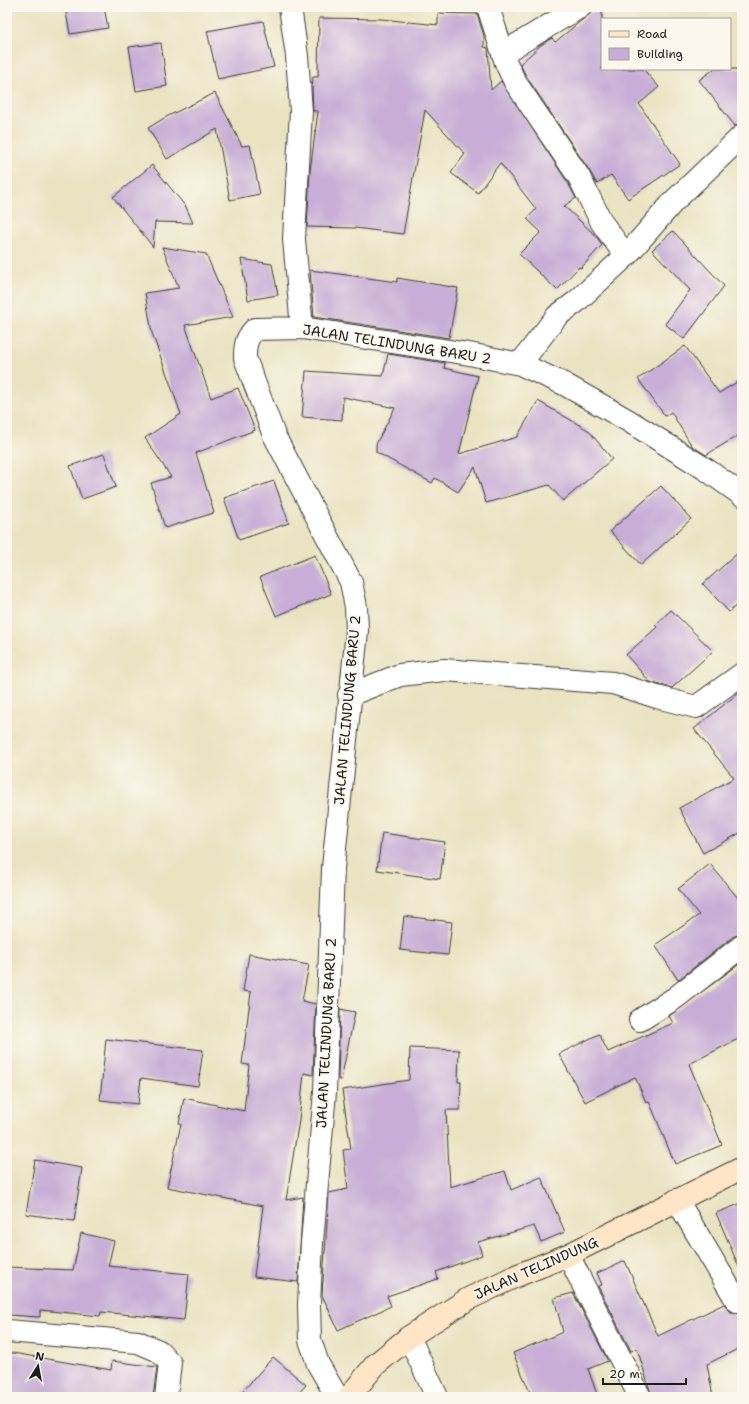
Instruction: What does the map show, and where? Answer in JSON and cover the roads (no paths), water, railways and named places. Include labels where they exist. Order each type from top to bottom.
[{"type":"main road","name":"JALAN TELINDUNG","points":[[349,1397],[375,1365],[409,1337],[468,1299],[516,1276],[568,1255],[742,1168]]},
{"type":"street","points":[[290,7],[297,56],[301,111],[294,239],[302,328]]},
{"type":"street","points":[[488,7],[503,53],[515,82],[579,177],[602,223],[626,256]]},
{"type":"street","points":[[503,53],[580,7]]},
{"type":"street","points":[[520,364],[557,316],[576,302],[626,256],[674,201],[742,136]]},
{"type":"street","name":"JALAN TELINDUNG BARU 2","points":[[337,1397],[318,1364],[310,1340],[309,1305],[312,1242],[325,1092],[333,868],[349,695],[357,631],[356,607],[351,582],[274,435],[245,358],[245,347],[248,336],[255,329],[302,328],[469,354],[520,364],[564,384],[629,421],[707,470],[742,495]]},
{"type":"street","points":[[349,695],[400,675],[444,670],[613,683],[657,697],[696,707],[742,674]]},
{"type":"street","points":[[640,1020],[675,998],[742,946]]},
{"type":"street","points":[[677,1200],[740,1304]]},
{"type":"street","points":[[568,1255],[640,1397]]},
{"type":"street","points":[[7,1330],[138,1342],[159,1352],[170,1363],[166,1397]]},
{"type":"street","points":[[409,1337],[437,1397]]}]
